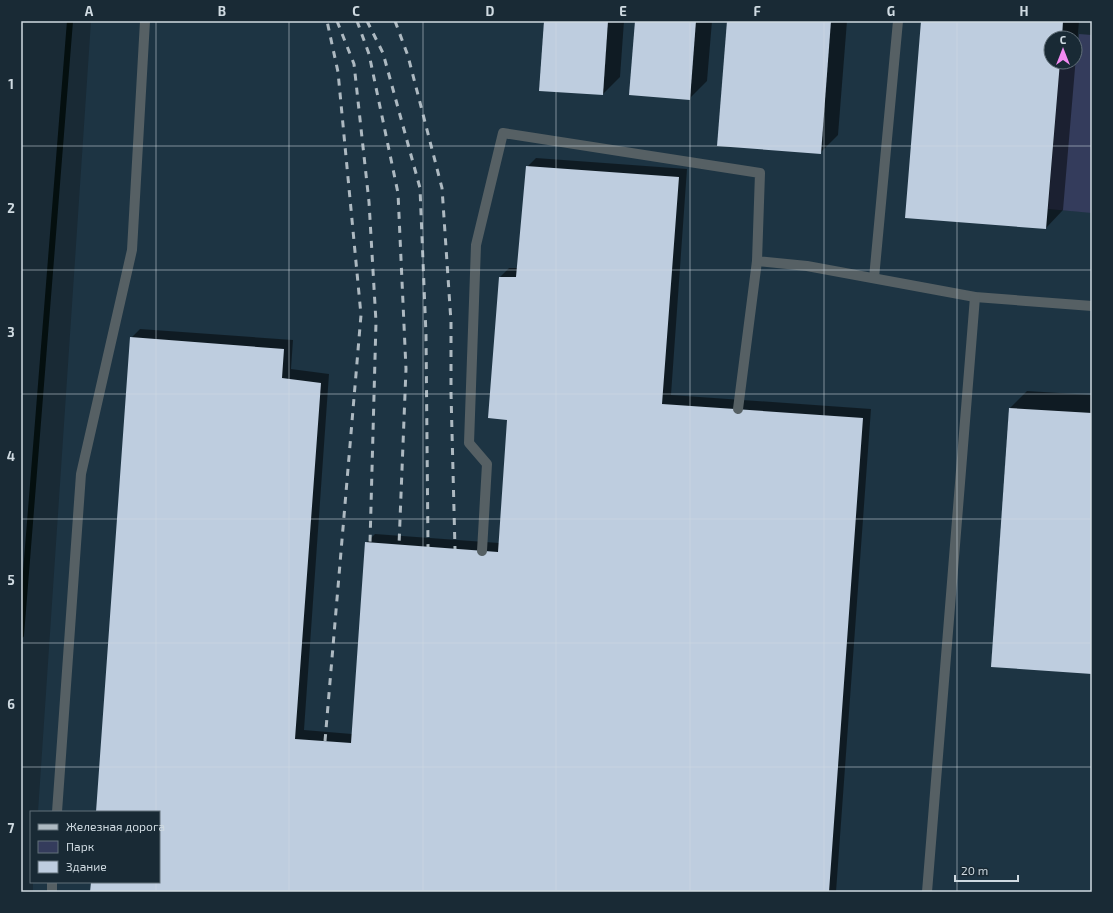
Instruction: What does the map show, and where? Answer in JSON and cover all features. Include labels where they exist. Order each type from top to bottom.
[{"type":"lane","points":[[57,811],[81,474],[132,250],[145,21]]},
{"type":"lane","points":[[874,278],[898,21]]},
{"type":"lane","points":[[482,551],[487,464],[469,443],[476,245],[503,132],[760,173],[757,260],[738,409]]},
{"type":"lane","points":[[757,260],[807,266],[975,297],[1092,306]]},
{"type":"lane","points":[[927,892],[975,297]]},
{"type":"shaded area","points":[[91,21],[1063,21],[1062,30],[1043,30],[1043,70],[1059,70],[1048,209],[1084,212],[1092,105],[1092,892],[33,892],[33,883],[160,883],[160,811],[38,811]]},
{"type":"green space","points":[[1083,34],[1092,35],[1092,213],[1048,209],[1059,70],[1083,70]]},
{"type":"building","points":[[544,21],[608,21],[603,95],[539,91]]},
{"type":"building","points":[[635,21],[696,21],[690,100],[629,95]]},
{"type":"building","points":[[727,21],[831,21],[821,154],[717,146]]},
{"type":"building","points":[[921,21],[1063,21],[1062,30],[1043,30],[1043,70],[1059,70],[1046,229],[905,218]]},
{"type":"building","points":[[526,166],[679,177],[662,404],[863,418],[829,892],[90,892],[91,883],[160,883],[160,811],[96,811],[130,337],[284,349],[282,378],[321,383],[295,739],[351,743],[365,542],[498,552],[507,420],[488,418],[499,277],[516,277]]},
{"type":"building","points":[[1009,408],[1092,413],[1092,674],[991,667]]},
{"type":"waterway","points":[[21,635],[70,21]]},
{"type":"railway","points":[[325,741],[361,315],[338,72],[327,21]]},
{"type":"railway","points":[[337,21],[354,64],[369,202],[376,322],[370,543]]},
{"type":"railway","points":[[357,21],[369,54],[398,193],[406,369],[399,545]]},
{"type":"railway","points":[[367,21],[383,53],[420,188],[426,335],[428,547]]},
{"type":"railway","points":[[395,21],[408,56],[442,188],[451,322],[451,393],[455,549]]}]
